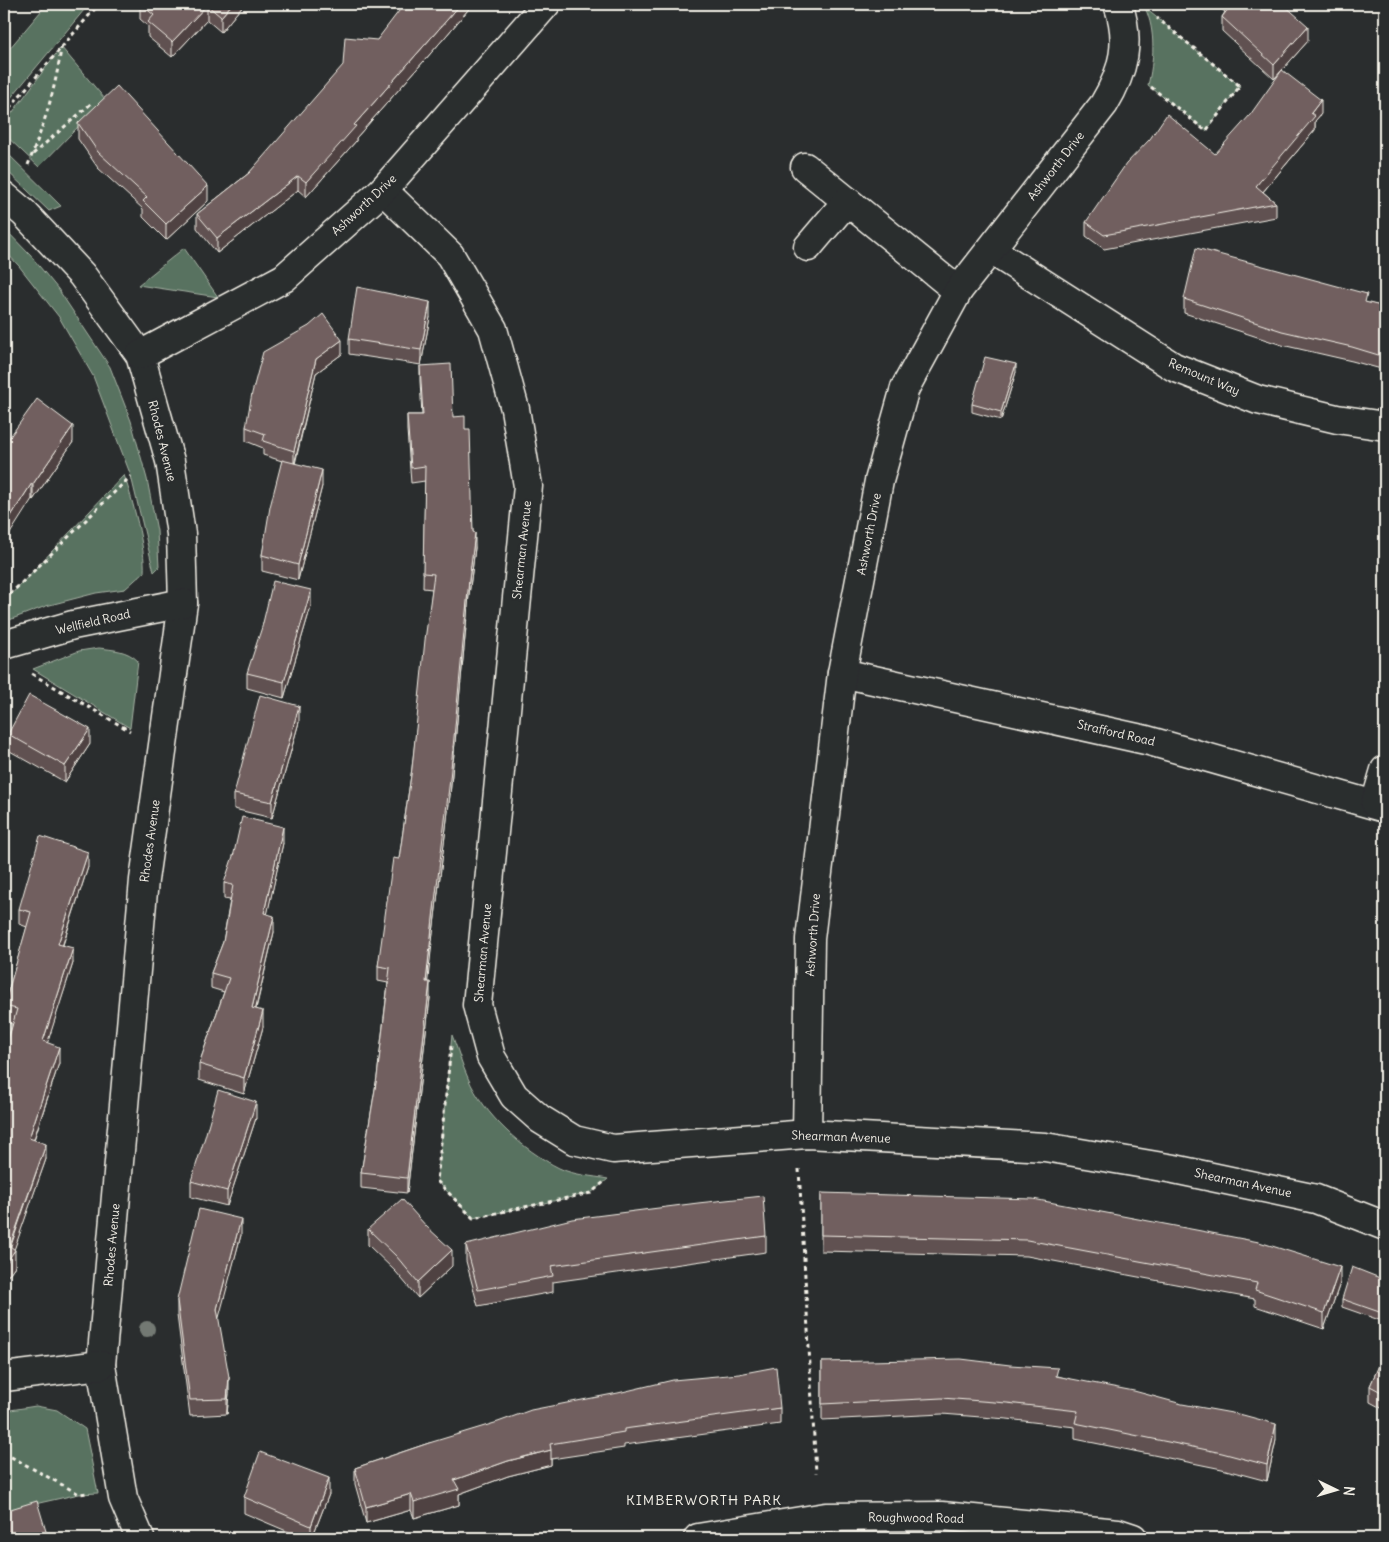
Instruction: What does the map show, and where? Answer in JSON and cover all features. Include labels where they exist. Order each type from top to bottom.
[{"type":"street","name":"Ashworth Drive","points":[[140,355],[284,278],[384,190],[546,4]]},
{"type":"street","name":"Ashworth Drive","points":[[807,1134],[810,939],[842,672],[880,481],[906,388],[958,291],[1104,104],[1115,86],[1122,64],[1126,40],[1123,18],[1118,4]]},
{"type":"street","points":[[805,168],[958,291]]},
{"type":"street","name":"Shearman Avenue","points":[[384,190],[450,255],[493,329],[515,409],[528,486],[477,1005],[491,1057],[514,1096],[540,1119],[574,1140],[613,1149],[807,1134],[1045,1147],[1174,1169],[1316,1199],[1385,1226]]},
{"type":"street","name":"Rhodes Avenue","points":[[4,196],[24,213],[82,275],[140,355],[170,461],[181,534],[183,603],[144,880],[101,1365],[123,1498],[140,1538]]},
{"type":"street","points":[[808,247],[847,201]]},
{"type":"street","name":"Remount Way","points":[[991,250],[1174,367],[1258,400],[1336,419],[1385,426]]},
{"type":"street","name":"Wellfield Road","points":[[4,645],[73,625],[183,603]]},
{"type":"street","name":"Strafford Road","points":[[842,672],[1146,740],[1380,806]]},
{"type":"street","points":[[1380,806],[1385,770]]},
{"type":"street","points":[[4,1377],[101,1365]]},
{"type":"street","name":"Roughwood Road","points":[[698,1538],[826,1528],[942,1516],[1118,1533],[1133,1538]]},
{"type":"path","points":[[4,114],[99,4]]},
{"type":"path","points":[[1122,64],[1206,131],[1240,86],[1152,14]]},
{"type":"path","points":[[28,165],[51,100],[59,68],[61,47]]},
{"type":"path","points":[[33,154],[92,102]]},
{"type":"path","points":[[4,600],[131,476]]},
{"type":"path","points":[[28,672],[135,734]]},
{"type":"path","points":[[477,1005],[452,1036],[437,1181],[473,1218],[591,1193],[645,1146]]},
{"type":"path","points":[[807,1134],[798,1170],[816,1473]]},
{"type":"path","points":[[4,1453],[79,1494],[123,1491]]},
{"type":"green space","points":[[47,4],[89,4],[4,106],[4,55]]},
{"type":"green space","points":[[1145,8],[1240,86],[1206,131],[1148,85],[1152,66],[1153,46],[1151,26]]},
{"type":"green space","points":[[61,47],[105,99],[39,167],[4,134],[4,124]]},
{"type":"green space","points":[[4,150],[61,206],[49,211],[4,168]]},
{"type":"green space","points":[[4,228],[30,255],[58,289],[110,367],[131,421],[147,479],[157,531],[159,567],[154,572],[131,476],[93,376],[59,317],[4,250]]},
{"type":"green space","points":[[184,248],[218,297],[138,285]]},
{"type":"green space","points":[[124,475],[141,537],[144,572],[125,589],[96,593],[46,606],[4,622],[4,602]]},
{"type":"green space","points":[[99,648],[125,653],[138,661],[130,728],[33,669],[79,651]]},
{"type":"green space","points":[[452,1035],[475,1092],[494,1118],[506,1130],[532,1152],[559,1168],[576,1174],[608,1179],[591,1193],[473,1218],[437,1181]]},
{"type":"green space","points":[[36,1406],[57,1410],[85,1429],[98,1493],[79,1494],[4,1511],[4,1411]]},
{"type":"building","points":[[140,4],[232,4],[221,17],[207,5],[172,42],[148,22],[154,15]]},
{"type":"building","points":[[409,4],[461,4],[306,182],[298,176],[217,238],[197,214],[249,173],[343,65],[345,37],[377,40],[402,7],[404,10]]},
{"type":"building","points":[[1232,4],[1283,4],[1308,26],[1274,65],[1222,17]]},
{"type":"building","points":[[1282,70],[1321,100],[1311,113],[1315,116],[1256,186],[1276,203],[1104,235],[1086,222],[1126,164],[1150,139],[1167,114],[1215,154],[1250,115]]},
{"type":"building","points":[[117,86],[208,186],[166,224],[143,201],[147,197],[98,152],[78,123]]},
{"type":"building","points":[[1196,248],[1367,294],[1365,302],[1385,307],[1385,357],[1352,347],[1282,331],[1184,299]]},
{"type":"building","points":[[357,287],[430,302],[421,350],[349,339]]},
{"type":"building","points":[[323,314],[342,340],[316,359],[294,451],[263,441],[265,434],[246,427],[252,393],[263,352],[309,326]]},
{"type":"building","points":[[985,357],[1016,364],[1001,412],[972,404]]},
{"type":"building","points":[[451,364],[453,417],[465,416],[465,429],[470,429],[473,532],[475,533],[450,779],[426,982],[430,982],[407,1178],[361,1173],[377,1077],[390,968],[378,966],[393,858],[399,859],[412,768],[425,640],[434,574],[423,573],[425,466],[411,468],[407,415],[423,415],[420,366]]},
{"type":"building","points":[[37,399],[73,426],[32,483],[4,527],[4,445]]},
{"type":"building","points":[[282,460],[322,470],[298,565],[262,555],[270,507]]},
{"type":"building","points":[[273,581],[311,590],[284,682],[247,673],[262,627]]},
{"type":"building","points":[[29,695],[90,729],[65,766],[8,734]]},
{"type":"building","points":[[260,695],[299,706],[272,802],[234,794]]},
{"type":"building","points":[[242,817],[283,827],[264,913],[274,916],[252,1008],[263,1011],[244,1078],[199,1064],[229,978],[211,973],[223,942],[233,885],[224,883],[234,853]]},
{"type":"building","points":[[40,836],[88,852],[58,944],[73,948],[43,1041],[59,1047],[29,1138],[46,1144],[10,1246],[15,1250],[4,1266],[4,1054],[17,1009],[4,1006],[31,912],[19,909]]},
{"type":"building","points":[[218,1090],[256,1102],[227,1191],[191,1181]]},
{"type":"building","points":[[821,1193],[1033,1199],[1259,1242],[1340,1267],[1324,1313],[1255,1290],[1257,1283],[1027,1240],[821,1235]]},
{"type":"building","points":[[763,1196],[766,1236],[551,1266],[553,1276],[478,1290],[466,1245],[572,1219]]},
{"type":"building","points":[[402,1199],[427,1227],[452,1250],[418,1282],[396,1256],[368,1229]]},
{"type":"building","points":[[199,1209],[241,1219],[217,1309],[229,1377],[227,1399],[190,1400],[177,1300]]},
{"type":"building","points":[[1352,1267],[1385,1280],[1385,1314],[1342,1299]]},
{"type":"building","points":[[1385,1352],[1385,1394],[1370,1386]]},
{"type":"building","points":[[961,1359],[1058,1368],[1056,1376],[1134,1391],[1182,1404],[1243,1415],[1276,1424],[1267,1465],[1222,1453],[1075,1423],[1078,1411],[942,1398],[822,1404],[822,1362]]},
{"type":"building","points":[[776,1367],[780,1408],[624,1429],[624,1432],[550,1444],[551,1450],[508,1461],[454,1480],[459,1489],[414,1502],[411,1494],[366,1507],[355,1468],[531,1410],[673,1380],[739,1374]]},
{"type":"building","points":[[260,1452],[329,1478],[311,1526],[244,1497]]},
{"type":"building","points":[[37,1501],[48,1538],[4,1538],[4,1511]]},
{"type":"district","name":"KIMBERWORTH PARK","points":[[704,1500]]}]
